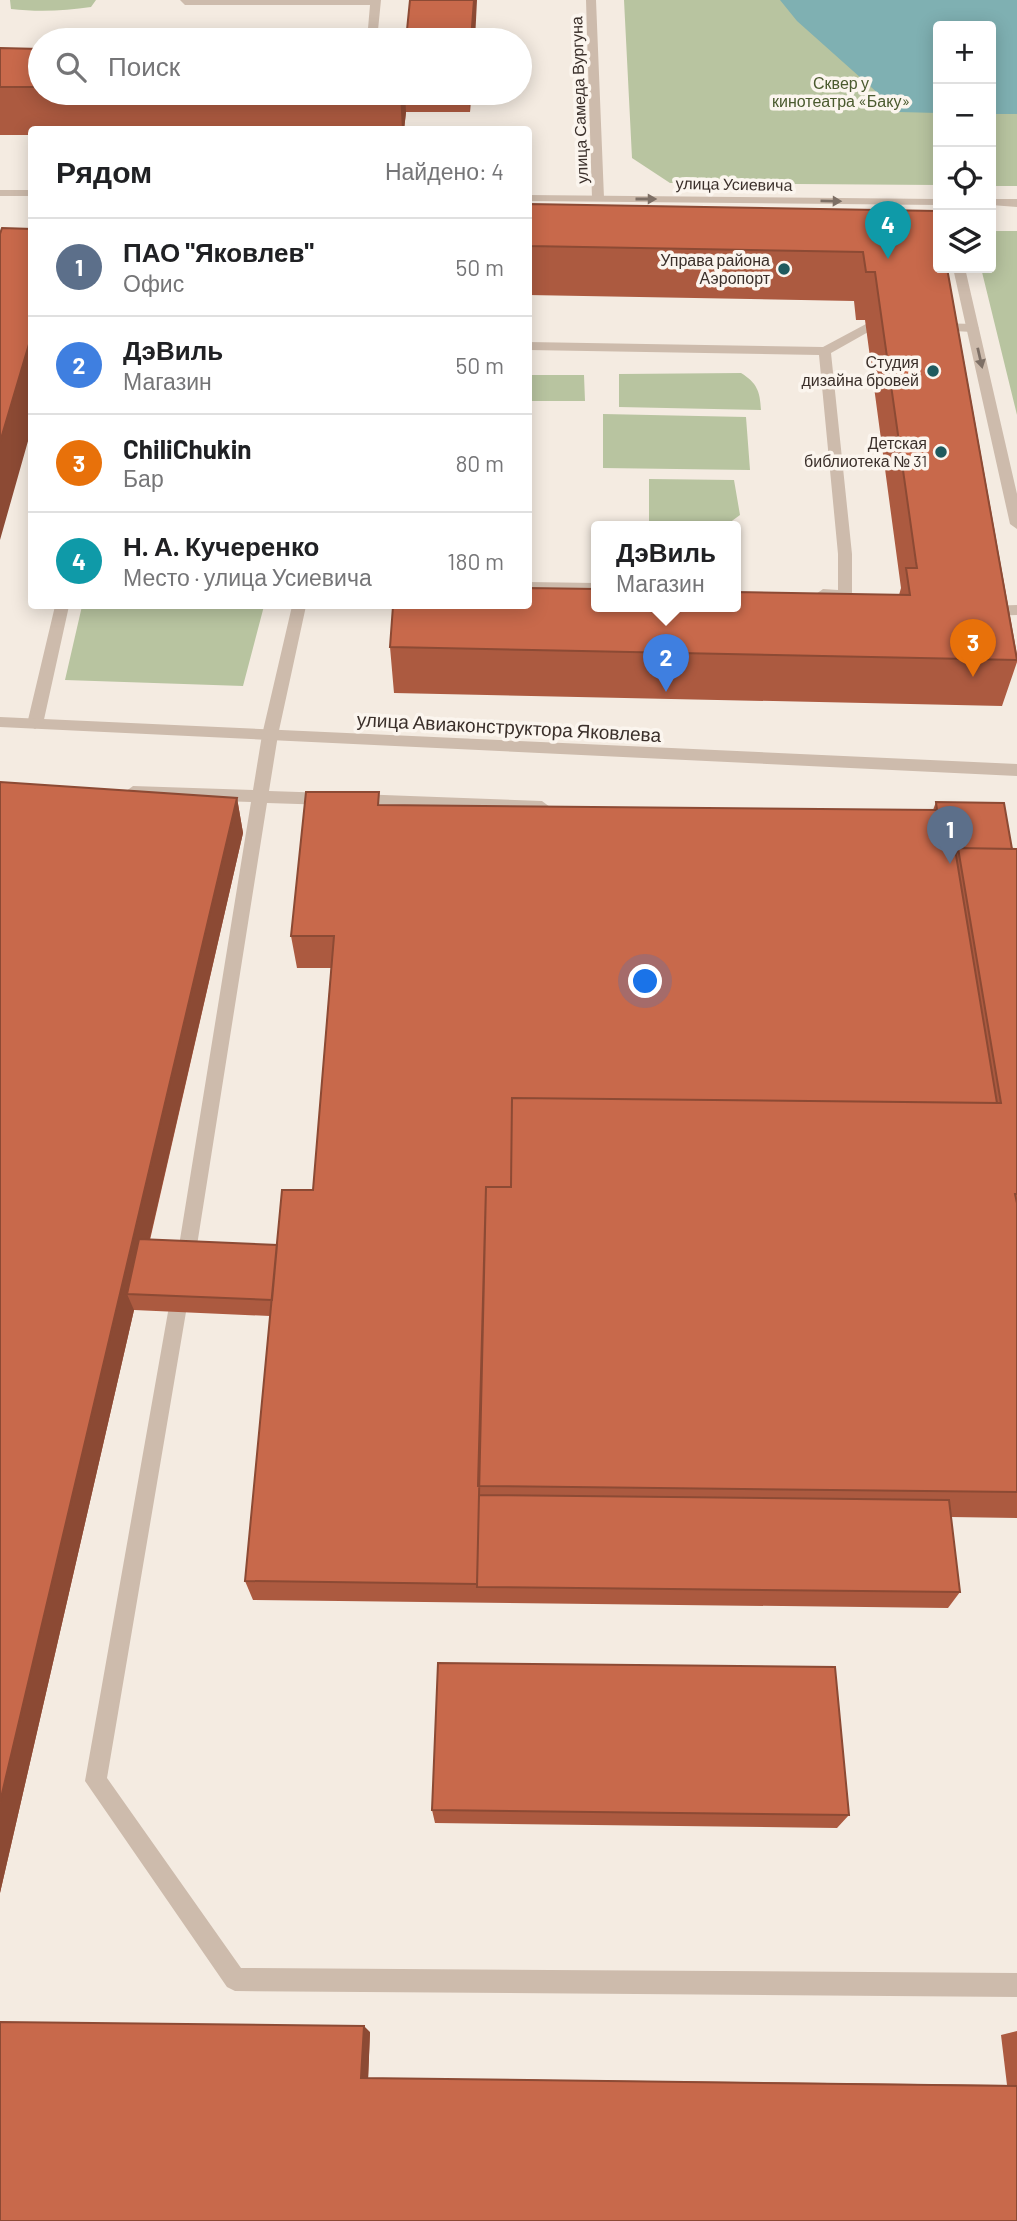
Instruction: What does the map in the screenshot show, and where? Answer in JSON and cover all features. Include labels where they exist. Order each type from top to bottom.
[{"type":"street","points":[[185,0],[184,2],[376,1],[373,28]]},
{"type":"street","name":"улица Самеда Вургуна","points":[[591,0],[598,198]]},
{"type":"street","points":[[0,193],[28,193]]},
{"type":"street","name":"улица Усиевича","points":[[532,198],[933,202]]},
{"type":"street","points":[[996,202],[1017,202]]},
{"type":"street","points":[[960,273],[1017,524]]},
{"type":"street","points":[[938,327],[973,328]]},
{"type":"street","points":[[532,346],[825,351],[866,328]]},
{"type":"street","points":[[804,594],[845,595],[845,554],[825,351]]},
{"type":"street","points":[[532,587],[591,589]]},
{"type":"street","points":[[35,724],[61,609]]},
{"type":"street","points":[[186,1258],[270,735],[298,609]]},
{"type":"street","points":[[986,611],[1017,611]]},
{"type":"street","name":"улица Авиаконструктора Яковлева","points":[[0,722],[1017,770]]},
{"type":"street","points":[[110,791],[552,807]]},
{"type":"street","points":[[177,1312],[96,1781],[236,1979],[1017,1985]]},
{"type":"green space","points":[[10,0],[96,0],[91,7],[41,11],[11,9]]},
{"type":"green space","name":"Сквер у кинотеатра «Баку»","points":[[624,0],[1017,0],[1017,186],[996,186],[996,21],[933,21],[933,185],[670,183],[632,158]]},
{"type":"green space","points":[[996,231],[1017,231],[1017,415],[982,273],[996,273]]},
{"type":"green space","points":[[741,373],[757,388],[761,410],[619,407],[619,374]]},
{"type":"green space","points":[[532,375],[584,375],[585,401],[532,401]]},
{"type":"green space","points":[[603,414],[746,417],[750,470],[603,468]]},
{"type":"green space","points":[[649,479],[734,480],[740,515],[732,521],[649,521]]},
{"type":"green space","points":[[81,609],[263,609],[243,686],[65,680]]},
{"type":"water","points":[[780,0],[1017,0],[1017,114],[996,114],[996,21],[933,21],[933,113],[899,112],[797,21]]},
{"type":"building","points":[[410,0],[474,0],[472,28],[407,28]]},
{"type":"building","points":[[0,48],[28,49],[28,87],[0,87]]},
{"type":"building","points":[[532,204],[933,211],[933,273],[948,273],[1017,660],[390,647],[393,609],[532,609],[532,588],[591,589],[591,612],[741,612],[741,592],[910,595],[906,568],[917,568],[875,272],[866,272],[863,252],[532,246]]},
{"type":"building","points":[[2,228],[28,229],[28,348],[0,442]]},
{"type":"building","points":[[0,782],[237,798],[0,1802]]},
{"type":"building","points":[[306,792],[379,792],[378,805],[937,810],[936,802],[1004,803],[1012,849],[958,848],[956,855],[997,1103],[512,1098],[511,1187],[486,1187],[477,1584],[245,1581],[282,1190],[313,1190],[334,936],[291,936]]},
{"type":"building","points":[[958,848],[1017,849],[1017,1492],[478,1486],[486,1187],[511,1187],[512,1098],[1001,1103]]},
{"type":"building","points":[[139,1239],[277,1245],[272,1300],[127,1294]]},
{"type":"building","points":[[479,1495],[949,1500],[960,1592],[477,1587]]},
{"type":"building","points":[[438,1663],[835,1667],[849,1815],[432,1810]]},
{"type":"building","points":[[0,2022],[364,2026],[361,2078],[1017,2086],[1017,2221],[0,2221]]},
{"type":"place","name":"Н. А. Кучеренко","points":[[888,259]]},
{"type":"place","name":"Управа района Аэропорт","points":[[784,269]]},
{"type":"place","name":"Студия дизайна бровей","points":[[933,371]]},
{"type":"place","name":"Детская библиотека № 31","points":[[941,452]]},
{"type":"place","name":"ChiliChukin","points":[[973,677]]},
{"type":"place","name":"ДэВиль","points":[[666,692]]},
{"type":"place","name":"ПАО \"Яковлев\"","points":[[950,864]]}]
